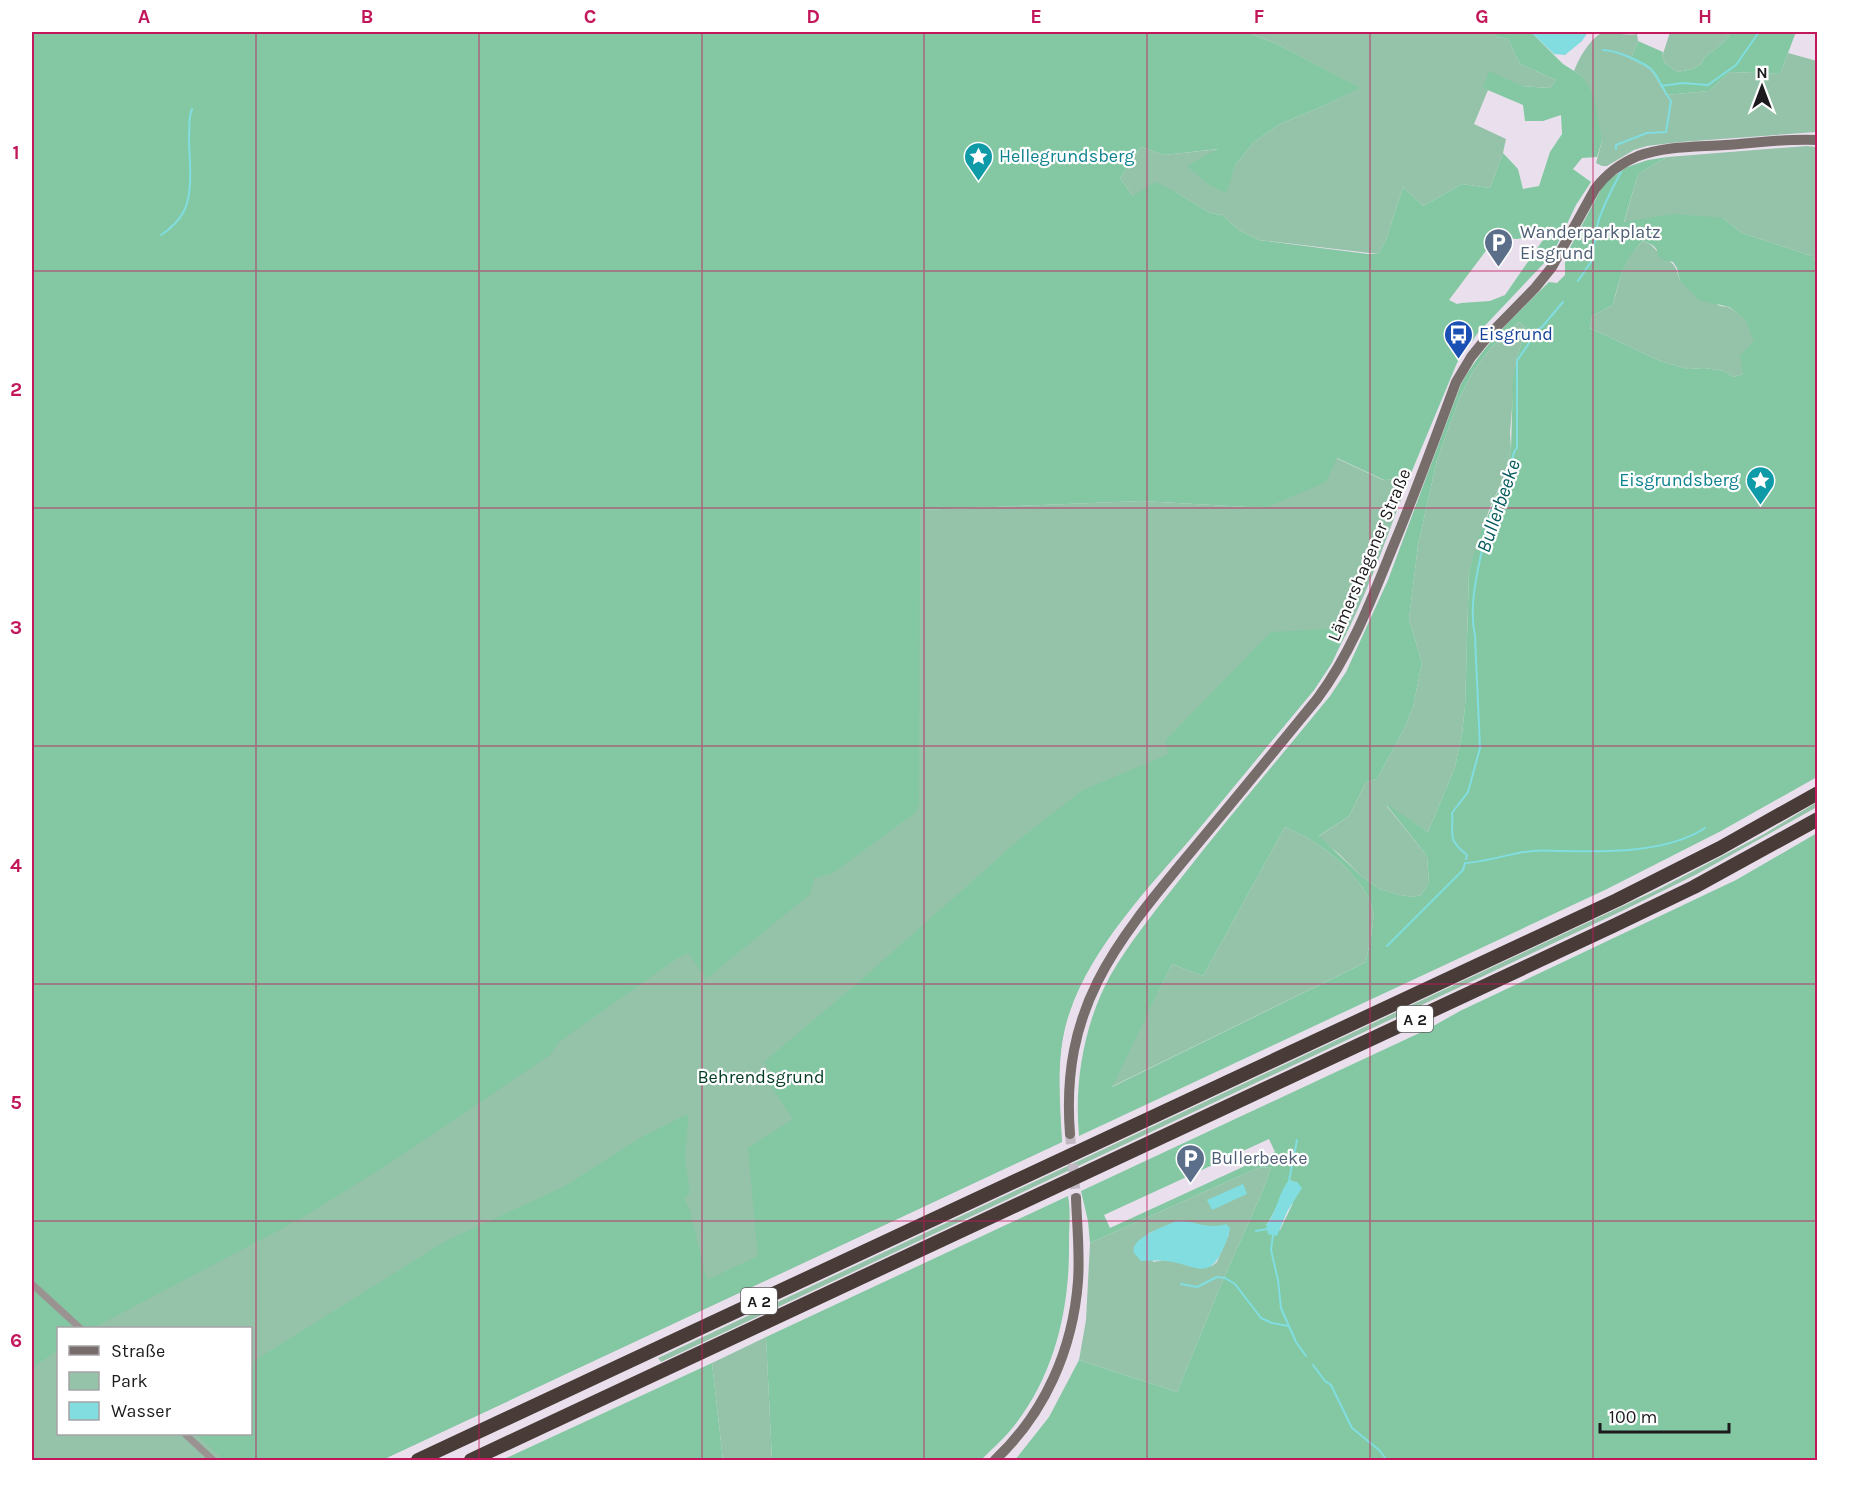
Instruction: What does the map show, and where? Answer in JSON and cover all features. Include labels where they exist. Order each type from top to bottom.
[{"type":"highway","name":"A 2","points":[[418,1461],[1585,915],[1720,848],[1818,793]]},
{"type":"highway","name":"A 2","points":[[471,1461],[1592,936],[1730,868],[1818,819]]},
{"type":"main road","name":"Lämershagener Straße","points":[[1070,1134],[1070,1093],[1075,1046],[1084,1013],[1101,973],[1127,931],[1317,699],[1338,669],[1383,573],[1456,382],[1471,357],[1488,336],[1535,288],[1552,267],[1594,189],[1617,167],[1649,153],[1760,142],[1818,140]]},
{"type":"main road","points":[[995,1461],[1029,1422],[1045,1397],[1059,1369],[1066,1347],[1075,1310],[1078,1280],[1076,1198]]},
{"type":"street","points":[[32,1284],[78,1327]]},
{"type":"street","points":[[186,1435],[213,1461]]},
{"type":"green space","points":[[32,32],[1247,32],[1279,45],[1360,88],[1280,124],[1254,142],[1236,164],[1226,193],[1208,184],[1187,166],[1218,149],[1164,155],[1141,147],[1120,178],[1133,196],[1155,182],[1210,213],[1222,215],[1239,230],[1259,240],[1368,254],[1378,254],[1386,240],[1403,187],[1423,206],[1462,184],[1490,188],[1503,153],[1518,169],[1523,189],[1539,186],[1550,152],[1562,134],[1561,115],[1543,121],[1525,121],[1523,105],[1483,88],[1489,71],[1522,86],[1550,88],[1556,80],[1520,64],[1508,39],[1497,37],[1493,32],[1531,32],[1563,64],[1582,76],[1594,96],[1602,141],[1597,157],[1582,158],[1573,169],[1591,182],[1547,260],[1477,334],[1457,363],[1409,478],[1384,480],[1337,458],[1326,482],[1265,508],[1142,501],[920,510],[919,804],[916,812],[833,873],[814,878],[810,894],[706,979],[688,953],[679,957],[560,1041],[550,1055],[390,1163],[300,1219],[95,1327],[57,1327],[57,1351],[32,1368]],"holes":[[[1533,229],[1545,237],[1505,295],[1490,301],[1457,304],[1449,300],[1497,236],[1521,238]]]},
{"type":"green space","points":[[1247,32],[1493,32],[1497,37],[1508,39],[1520,64],[1556,80],[1550,88],[1483,87],[1488,90],[1474,124],[1506,139],[1490,188],[1462,184],[1423,206],[1403,187],[1386,240],[1378,254],[1259,240],[1239,230],[1222,215],[1210,213],[1176,192],[1133,196],[1120,178],[1141,147],[1164,155],[1220,149],[1225,193],[1236,164],[1254,142],[1280,124],[1359,88],[1279,45]]},
{"type":"green space","points":[[1603,32],[1637,34],[1638,41],[1631,59],[1651,70],[1666,95],[1709,91],[1730,72],[1780,74],[1788,53],[1817,61],[1817,132],[1647,146],[1634,150],[1607,166],[1602,166],[1596,163],[1602,141],[1582,76],[1574,71],[1593,39]]},
{"type":"green space","points":[[1670,32],[1732,32],[1723,43],[1705,57],[1701,64],[1693,69],[1677,72],[1665,63],[1662,57]]},
{"type":"green space","points":[[1732,32],[1796,32],[1780,74],[1730,72],[1709,91],[1666,95],[1651,70],[1631,59],[1638,41],[1663,52],[1662,57],[1665,63],[1677,72],[1693,69],[1701,64],[1705,57],[1723,43]]},
{"type":"green space","points":[[1817,147],[1817,260],[1812,259],[1812,256],[1742,233],[1723,218],[1624,223],[1638,174],[1667,157]]},
{"type":"green space","points":[[1667,157],[1638,174],[1624,222],[1674,214],[1723,218],[1742,233],[1812,256],[1812,259],[1817,260],[1817,777],[1721,831],[1607,889],[1079,1136],[1078,1095],[1087,1033],[1110,976],[1155,911],[1330,696],[1346,672],[1388,580],[1461,384],[1470,369],[1501,330],[1549,282],[1557,283],[1565,275],[1565,257],[1607,181],[1627,167]],"holes":[[[1643,241],[1654,246],[1658,256],[1663,260],[1673,262],[1680,281],[1699,300],[1729,307],[1745,319],[1754,341],[1740,356],[1743,374],[1733,377],[1725,371],[1704,368],[1688,369],[1660,361],[1590,328],[1592,316],[1613,305],[1626,263]],[[1519,322],[1526,328],[1513,379],[1511,450],[1505,474],[1479,537],[1469,571],[1465,707],[1455,767],[1428,832],[1385,803],[1427,856],[1429,883],[1421,895],[1413,897],[1400,895],[1379,889],[1359,874],[1319,836],[1349,816],[1366,782],[1377,779],[1413,707],[1422,663],[1409,619],[1418,545],[1437,460],[1459,399],[1472,373],[1491,348]],[[1285,827],[1311,840],[1331,855],[1358,881],[1370,901],[1373,922],[1366,962],[1112,1087],[1172,964],[1203,976]]]},
{"type":"green space","points":[[1643,241],[1673,264],[1680,281],[1720,306],[1728,307],[1745,318],[1755,341],[1743,374],[1733,377],[1725,371],[1704,368],[1688,369],[1660,361],[1590,328],[1592,316],[1613,305],[1626,263]]},
{"type":"green space","points":[[1519,322],[1526,328],[1516,361],[1510,432],[1511,450],[1505,474],[1489,510],[1469,571],[1465,707],[1455,767],[1428,832],[1386,805],[1427,856],[1429,883],[1421,895],[1413,897],[1400,895],[1379,889],[1318,837],[1349,816],[1366,782],[1377,779],[1413,707],[1422,663],[1409,619],[1418,545],[1437,460],[1459,399],[1472,373],[1491,348]]},
{"type":"green space","name":"Behrendsgrund","points":[[1336,458],[1383,480],[1409,478],[1356,614],[1314,690],[1140,898],[1092,964],[1070,1011],[1062,1043],[1060,1092],[1062,1142],[382,1460],[32,1460],[32,1324],[919,668],[919,510],[1142,501],[1265,508]]},
{"type":"green space","points":[[1348,628],[1332,663],[1314,690],[1140,898],[1092,964],[1070,1011],[1062,1043],[1059,1076],[1062,1142],[382,1460],[224,1460],[197,1435],[252,1435],[252,1362],[444,1242],[565,1186],[640,1138],[687,1114],[685,1159],[690,1192],[684,1199],[689,1208],[707,1280],[758,1256],[748,1148],[793,1119],[769,1083],[776,1078],[764,1062],[861,980],[1021,838],[1083,790],[1169,754],[1165,741],[1271,632]]},
{"type":"green space","points":[[1817,802],[1817,807],[1697,874],[1624,910],[661,1362],[658,1358],[1659,889],[1764,834]]},
{"type":"green space","points":[[1285,827],[1311,840],[1331,855],[1350,872],[1365,891],[1373,911],[1366,962],[1111,1087],[1172,964],[1203,976]]},
{"type":"green space","points":[[1817,833],[1817,1460],[1015,1460],[1049,1417],[1079,1360],[1177,1392],[1271,1167],[1258,1168],[1090,1243],[1081,1191],[1428,1029],[1460,1011],[1736,880]],"holes":[[[1269,1139],[1275,1152],[1110,1228],[1104,1215]],[[1289,1180],[1298,1183],[1292,1205],[1280,1230],[1266,1225]]]},
{"type":"green space","points":[[1271,1167],[1177,1392],[1079,1360],[1086,1320],[1090,1243],[1258,1168]],"holes":[[[1199,1225],[1216,1227],[1226,1225],[1229,1234],[1217,1262],[1212,1266],[1164,1260],[1153,1262],[1149,1233]]]},
{"type":"green space","points":[[1068,1196],[1069,1268],[1056,1343],[1038,1390],[1025,1411],[1009,1432],[983,1458],[980,1460],[772,1460],[766,1337]]},
{"type":"green space","points":[[766,1337],[772,1460],[723,1460],[712,1363]]},
{"type":"green space","points":[[712,1363],[723,1460],[502,1460]]},
{"type":"water","points":[[1531,32],[1588,32],[1582,41],[1565,55],[1554,54]]},
{"type":"water","points":[[1289,1180],[1298,1183],[1302,1188],[1287,1212],[1277,1236],[1268,1234],[1266,1225]]},
{"type":"water","points":[[1243,1184],[1247,1194],[1212,1210],[1207,1200]]},
{"type":"water","points":[[1176,1221],[1212,1226],[1226,1224],[1230,1228],[1217,1261],[1211,1266],[1198,1268],[1174,1262],[1141,1261],[1134,1253],[1137,1242],[1157,1229]]},
{"type":"waterway","name":"Bullerbeeke","points":[[1661,86],[1682,83],[1708,85],[1736,65],[1759,32]]},
{"type":"waterway","name":"Bullerbeeke","points":[[1603,50],[1628,57],[1651,69],[1671,101],[1666,132],[1647,133],[1616,145],[1616,149]]},
{"type":"waterway","points":[[161,235],[177,221],[187,203],[190,184],[189,122],[192,109]]},
{"type":"waterway","name":"Bullerbeeke","points":[[1578,281],[1593,259],[1592,252],[1599,219],[1621,172]]},
{"type":"waterway","name":"Bullerbeeke","points":[[1466,859],[1467,855],[1456,845],[1452,836],[1452,813],[1468,792],[1480,748],[1473,615],[1481,547],[1492,511],[1505,490],[1517,448],[1517,361],[1533,337],[1537,336],[1537,330],[1563,302]]},
{"type":"waterway","points":[[1387,946],[1463,870],[1465,863],[1533,851],[1616,851],[1655,847],[1690,836],[1705,828]]},
{"type":"waterway","name":"Bullerbeeke","points":[[1289,1181],[1297,1140]]},
{"type":"waterway","points":[[1256,1231],[1267,1229]]},
{"type":"waterway","name":"Bullerbeeke","points":[[1273,1235],[1271,1250],[1278,1280],[1281,1308],[1296,1342],[1306,1356]]},
{"type":"waterway","points":[[1181,1284],[1197,1287],[1217,1277],[1225,1278],[1235,1284],[1261,1318],[1288,1326]]},
{"type":"waterway","name":"Bullerbeeke","points":[[1313,1365],[1331,1385],[1352,1428],[1379,1450],[1387,1460]]},
{"type":"tunnel","points":[[1070,1134],[1076,1198]]},
{"type":"place","name":"Hellegrundsberg","points":[[978,182]]},
{"type":"place","name":"Wanderparkplatz Eisgrund","points":[[1499,268]]},
{"type":"place","name":"Eisgrund","points":[[1458,360]]},
{"type":"place","name":"Eisgrundsberg","points":[[1760,506]]},
{"type":"place","name":"Bullerbeeke","points":[[1190,1184]]}]
